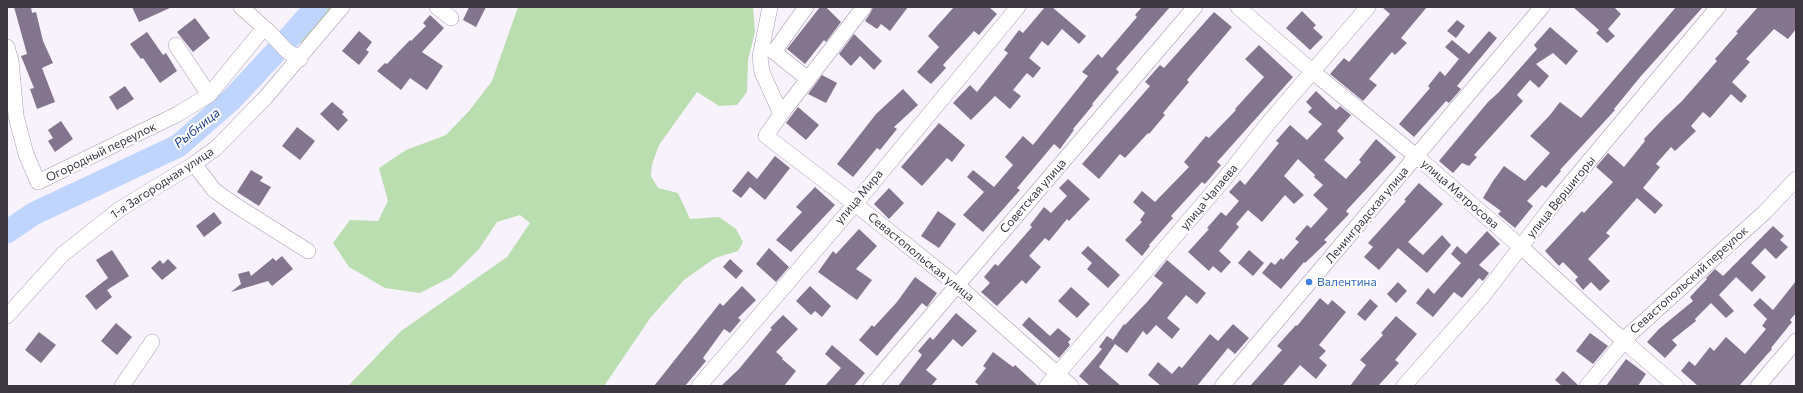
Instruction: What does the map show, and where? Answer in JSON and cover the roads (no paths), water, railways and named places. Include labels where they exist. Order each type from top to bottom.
[{"type":"street","points":[[241,7],[293,55]]},
{"type":"street","name":"1-я Загородная улица","points":[[7,316],[63,254],[120,209],[194,164],[221,142],[265,98],[293,55],[342,7]]},
{"type":"street","points":[[437,7],[451,18]]},
{"type":"street","points":[[770,7],[760,57],[762,72],[781,114],[864,7]]},
{"type":"street","points":[[806,7],[774,52],[808,79]]},
{"type":"street","name":"улица Мира","points":[[699,386],[855,204],[1018,7]]},
{"type":"street","name":"Советская улица","points":[[871,386],[1195,7]]},
{"type":"street","name":"улица Матросова","points":[[1238,7],[1313,72],[1416,156],[1521,247],[1624,341],[1676,386]]},
{"type":"street","name":"улица Чапаева","points":[[1047,386],[1221,183],[1270,121],[1368,7]]},
{"type":"street","name":"Ленинградская улица","points":[[1222,386],[1542,7]]},
{"type":"street","name":"улица Вершигоры","points":[[1404,386],[1483,296],[1564,191],[1718,7]]},
{"type":"street","name":"Огородный переулок","points":[[7,47],[11,61],[16,116],[26,154],[38,182],[178,114],[209,95],[268,32]]},
{"type":"street","points":[[176,45],[209,95]]},
{"type":"street","name":"Севастопольская улица","points":[[781,114],[766,136],[957,285],[1071,386]]},
{"type":"street","points":[[194,164],[214,190],[232,204],[308,251]]},
{"type":"street","name":"Севастопольский переулок","points":[[1587,386],[1615,354],[1624,341],[1672,294],[1765,212],[1796,179]]},
{"type":"street","points":[[1758,386],[1796,341]]},
{"type":"street","points":[[122,386],[152,342]]},
{"type":"waterway","name":"Рыбница","points":[[7,232],[33,214],[178,146],[232,99],[316,7]]},
{"type":"place","name":"Валентина","points":[[1309,282]]}]
